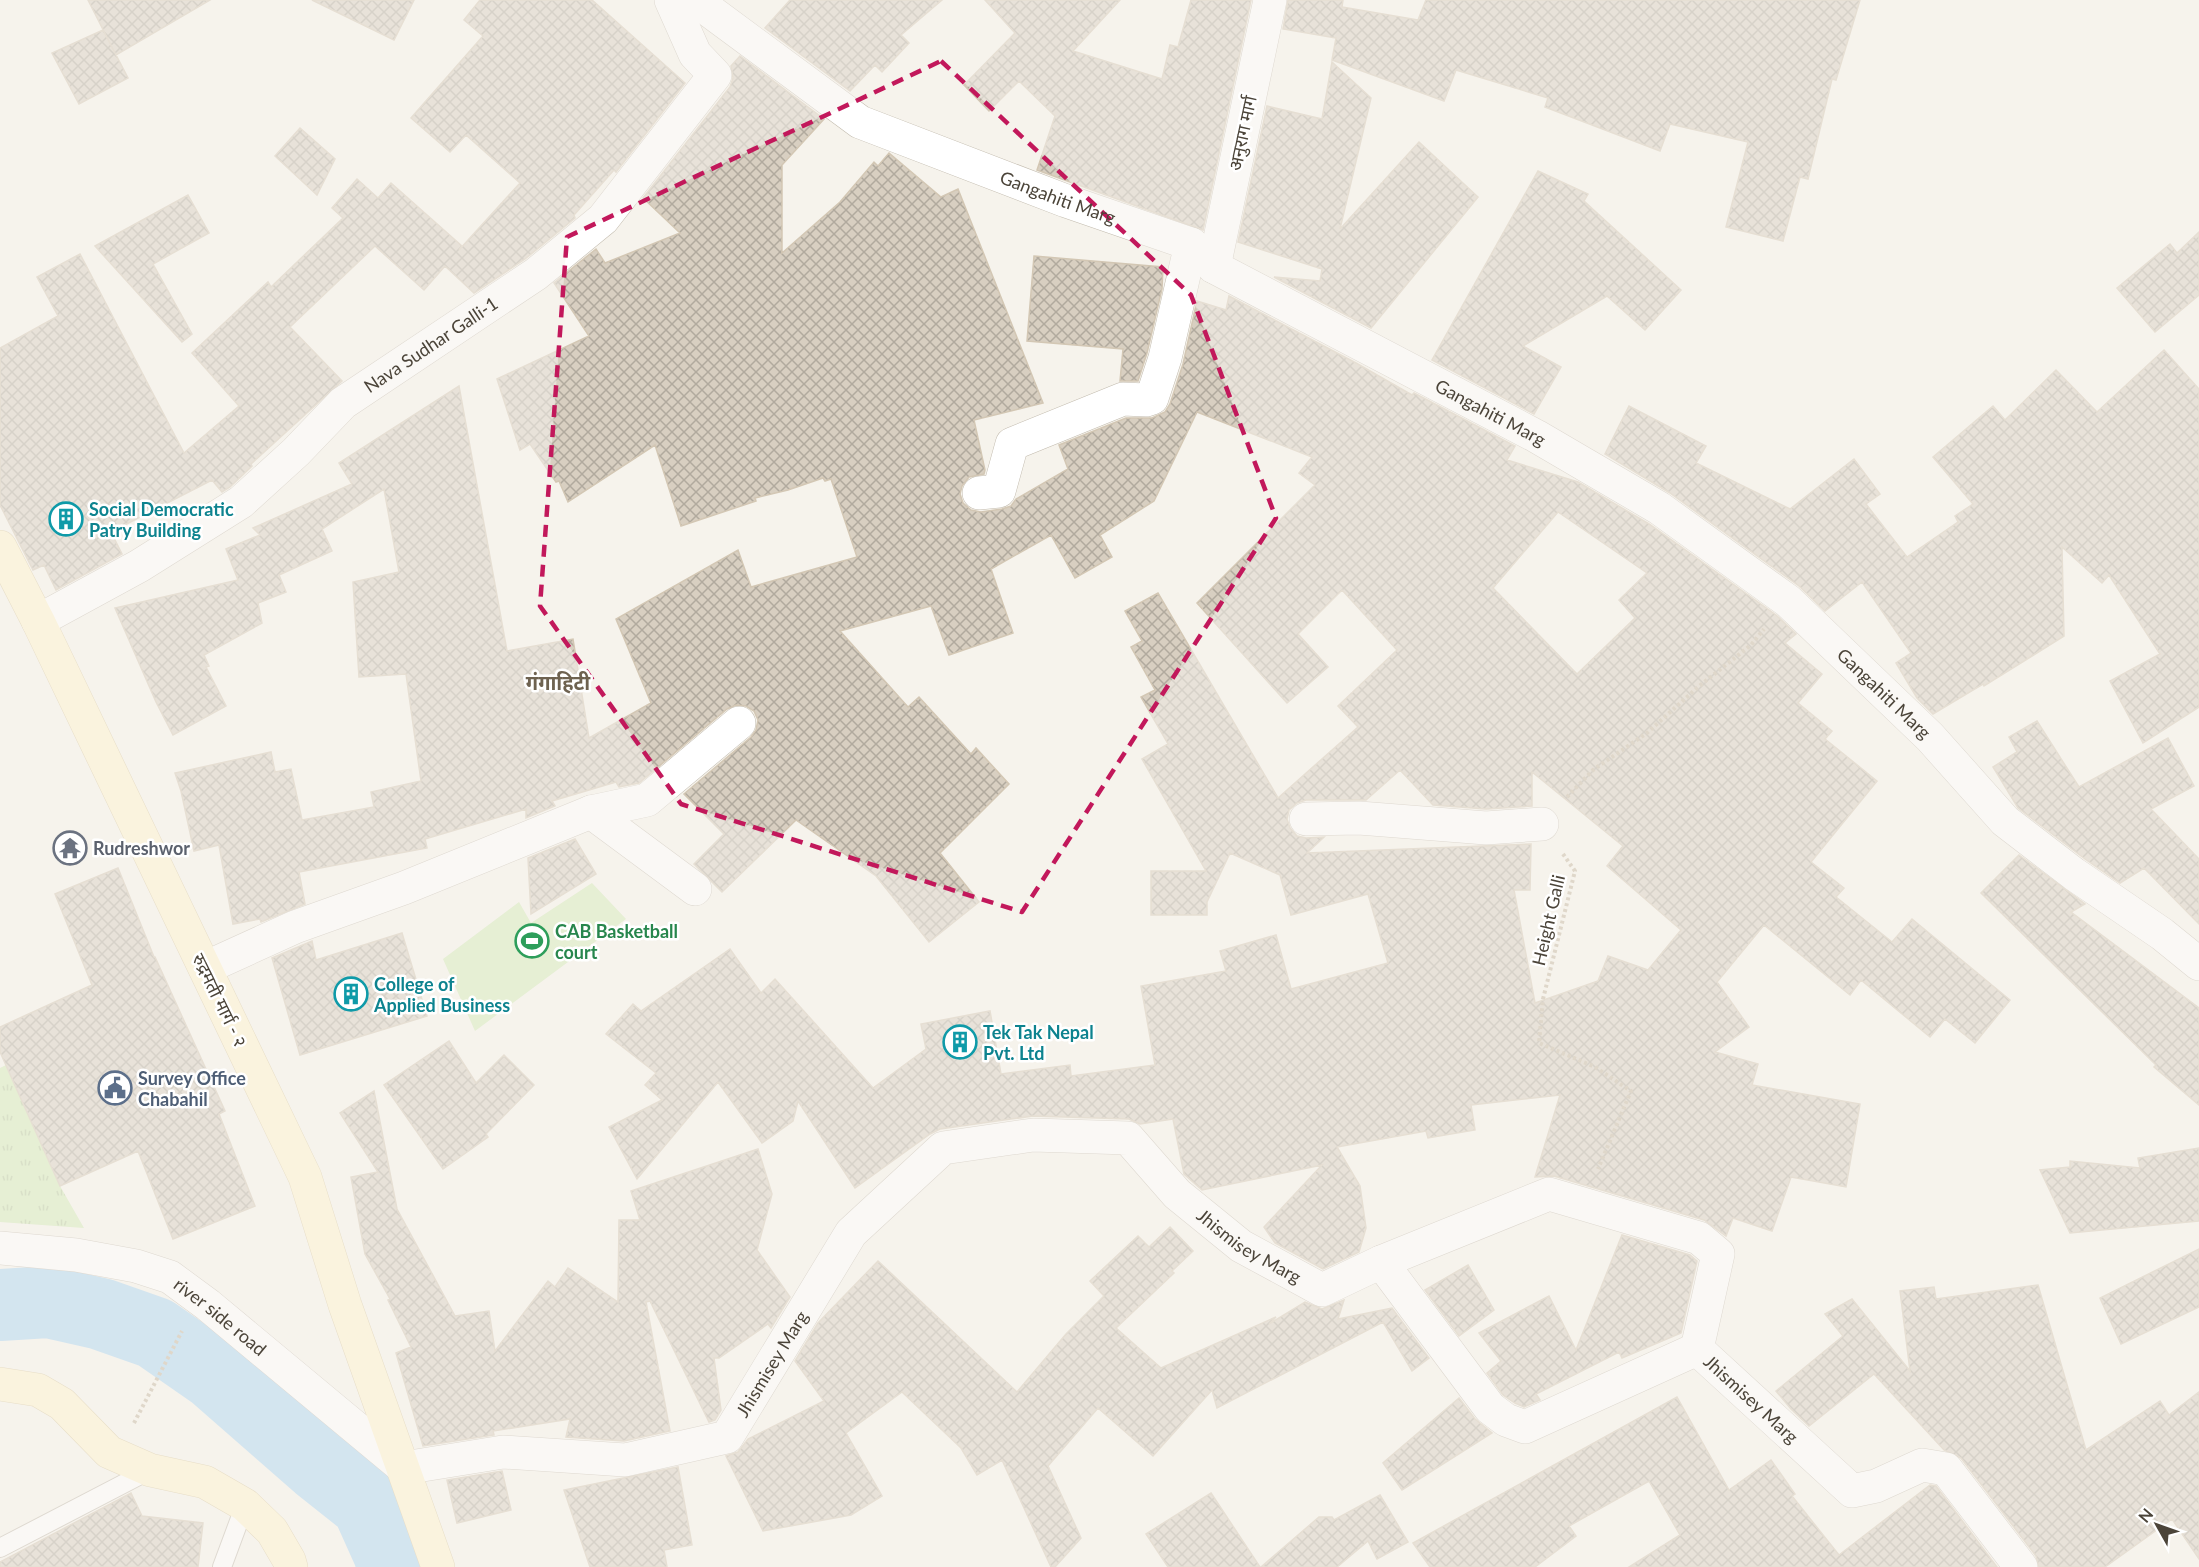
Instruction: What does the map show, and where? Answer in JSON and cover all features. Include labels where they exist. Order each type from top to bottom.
[{"type":"street","name":"Nava Sudhar Galli-1","points":[[38,621],[139,566],[241,502],[296,452],[344,403],[536,274],[603,219],[715,75],[695,54],[671,0]]},
{"type":"street","name":"Gangahiti Marg","points":[[695,0],[860,122],[1066,201],[1191,244],[1214,267],[1547,442],[1659,508],[1788,601],[1930,737],[2005,821],[2074,874],[2162,934],[2199,964]]},
{"type":"street","name":"अनुराग मार्ग","points":[[1214,267],[1270,0]]},
{"type":"street","points":[[979,493],[999,491],[1012,444],[1123,399],[1152,398],[1165,358],[1191,244]]},
{"type":"street","name":"रुद्रमती मार्ग ‍- २","points":[[0,547],[38,621],[305,1177],[345,1305],[438,1567]]},
{"type":"street","points":[[205,968],[295,927],[404,888],[591,812],[647,800],[739,723]]},
{"type":"street","points":[[591,812],[695,889]]},
{"type":"street","points":[[1305,819],[1359,818],[1486,828],[1542,824]]},
{"type":"street","name":"Jhismisey Marg","points":[[404,1468],[503,1452],[625,1460],[727,1437],[851,1233],[943,1148],[1033,1135],[1128,1138],[1177,1194],[1241,1246],[1322,1290],[1381,1262],[1549,1194],[1699,1238],[1718,1254],[1697,1349],[1852,1491],[1876,1486],[1922,1465],[1946,1469],[2021,1567]]},
{"type":"street","name":"river side road","points":[[0,1248],[76,1255],[136,1266],[170,1277],[208,1305],[404,1468]]},
{"type":"street","points":[[1381,1262],[1490,1408],[1506,1420],[1525,1427],[1697,1349]]},
{"type":"street","points":[[0,1384],[38,1390],[62,1404],[109,1452],[150,1470],[205,1482],[245,1505],[272,1531],[291,1567]]},
{"type":"lane","points":[[0,1548],[150,1470]]},
{"type":"lane","points":[[222,1567],[245,1505]]},
{"type":"path","points":[[1542,824],[1593,770],[1647,733],[1698,687],[1751,645],[1788,601]]},
{"type":"path","name":"Height Galli","points":[[1542,824],[1575,871],[1543,999],[1539,1043],[1595,1067],[1632,1091],[1592,1183],[1549,1194]]},
{"type":"path","points":[[140,1413],[183,1329]]},
{"type":"highlighted area","points":[[941,61],[1191,295],[1276,518],[1022,912],[681,804],[540,606],[567,237]]},
{"type":"green space","name":"CAB Basketball court","points":[[592,883],[626,919],[475,1031],[443,959],[519,902],[531,923]]},
{"type":"green space","points":[[6,1065],[60,1186],[84,1228],[0,1222],[0,1068]]},
{"type":"building","points":[[88,0],[210,0],[116,55]]},
{"type":"building","points":[[312,0],[414,0],[394,40]]},
{"type":"building","points":[[480,0],[592,0],[685,83],[616,172],[614,170],[574,215],[575,218],[525,259],[474,293],[445,266],[424,290],[375,246],[290,327],[342,381],[251,464],[252,466],[230,487],[222,492],[212,480],[111,532],[122,554],[56,590],[44,565],[33,570],[0,505],[0,348],[58,316],[37,277],[80,254],[184,453],[239,406],[192,353],[268,282],[271,287],[343,218],[332,208],[357,179],[378,198],[391,183],[462,246],[459,250],[520,183],[466,135],[450,152],[411,118],[483,36],[464,20]]},
{"type":"building","points":[[790,0],[942,0],[901,35],[909,43],[882,72],[875,65],[850,91],[765,28]]},
{"type":"building","points":[[985,0],[1120,0],[1073,51],[1162,79],[1170,45],[1178,47],[1191,0],[1251,0],[1203,230],[1037,170],[1055,116],[1019,81],[989,111],[964,85],[1015,33]]},
{"type":"building","points":[[1288,0],[1343,0],[1342,7],[1418,20],[1426,0],[1860,0],[1836,80],[1832,79],[1808,179],[1800,177],[1783,241],[1726,227],[1748,142],[1670,124],[1660,151],[1545,107],[1548,98],[1456,70],[1444,101],[1332,60],[1336,38],[1283,29]]},
{"type":"building","points":[[103,30],[128,78],[79,104],[52,53]]},
{"type":"building","points":[[740,56],[824,119],[782,165],[782,253],[840,202],[874,162],[878,166],[889,153],[941,197],[958,189],[1043,403],[974,420],[985,470],[984,474],[969,477],[962,486],[960,494],[963,503],[971,510],[981,512],[1011,506],[1016,499],[1068,469],[1059,445],[1126,418],[1152,418],[1165,412],[1170,404],[1183,364],[1197,301],[1226,310],[1229,296],[1412,395],[1414,393],[1515,446],[1507,460],[1578,482],[1649,524],[1776,615],[1796,634],[1785,643],[1822,674],[1798,703],[1832,731],[1825,739],[1877,781],[1811,862],[1844,888],[1836,897],[1892,942],[1912,919],[2010,1000],[1975,1043],[1945,1019],[1930,1037],[1861,980],[1850,995],[1764,925],[1717,982],[1749,1027],[1715,1052],[1758,1064],[1752,1085],[1860,1104],[1846,1187],[1791,1177],[1772,1231],[1733,1218],[1726,1236],[1704,1220],[1554,1176],[1535,1177],[1560,1095],[1471,1105],[1475,1130],[1428,1138],[1426,1131],[1337,1147],[1360,1186],[1366,1228],[1359,1252],[1323,1269],[1275,1243],[1264,1227],[1322,1165],[1202,1190],[1184,1174],[1173,1119],[1140,1124],[1129,1119],[1033,1116],[940,1129],[855,1188],[798,1101],[793,1121],[762,1143],[718,1082],[637,1179],[609,1127],[662,1100],[645,1085],[656,1073],[606,1034],[633,1004],[641,1011],[730,949],[761,993],[775,979],[873,1088],[926,1049],[921,1024],[990,1011],[1001,1074],[1070,1065],[1071,1076],[1155,1065],[1141,986],[1226,971],[1220,951],[1276,935],[1291,989],[1388,963],[1368,894],[1291,915],[1280,875],[1230,853],[1207,902],[1207,915],[1151,915],[1151,871],[1206,871],[1142,759],[1168,744],[1141,697],[1155,690],[1131,647],[1142,641],[1125,611],[1158,593],[1278,798],[1358,727],[1338,706],[1397,650],[1342,590],[1298,634],[1328,667],[1287,703],[1197,603],[1315,485],[1299,473],[1312,457],[1197,412],[1154,501],[1100,535],[1112,557],[1075,578],[1051,535],[991,569],[1013,633],[949,655],[931,606],[840,631],[908,707],[919,697],[971,754],[976,748],[1009,784],[940,853],[979,902],[929,942],[876,876],[796,820],[722,892],[694,864],[724,834],[684,794],[751,737],[756,730],[758,720],[754,711],[746,706],[736,705],[727,709],[639,783],[619,787],[616,782],[552,801],[555,806],[526,818],[526,809],[425,839],[427,848],[299,872],[305,904],[261,922],[260,919],[233,924],[219,845],[194,851],[175,773],[271,752],[275,772],[291,769],[302,820],[374,807],[371,792],[421,781],[406,674],[359,677],[353,582],[399,572],[384,489],[322,529],[332,551],[279,575],[286,592],[258,603],[262,623],[204,655],[209,666],[206,667],[226,706],[173,735],[115,608],[238,580],[226,549],[260,535],[253,528],[352,484],[339,463],[459,386],[507,651],[573,639],[589,738],[651,703],[616,619],[738,550],[751,587],[857,557],[831,479],[825,481],[823,478],[755,498],[756,501],[681,526],[655,445],[568,502],[559,481],[556,482],[530,444],[520,450],[497,379],[589,336],[554,283],[596,249],[605,263],[680,233],[643,198],[730,87],[733,78],[731,66]],"holes":[[[1558,512],[1647,573],[1619,600],[1635,618],[1577,674],[1493,588]],[[1400,770],[1433,805],[1486,809],[1532,806],[1532,772],[1623,846],[1607,866],[1681,930],[1648,970],[1608,956],[1598,981],[1535,1003],[1514,890],[1530,890],[1531,844],[1307,853],[1324,837],[1297,836],[1290,828],[1287,819],[1289,810],[1297,803],[1306,800],[1366,800]]]},
{"type":"building","points":[[1332,62],[1371,98],[1340,229],[1419,142],[1478,197],[1371,328],[1274,277],[1320,281],[1322,269],[1238,242],[1267,106],[1322,119]]},
{"type":"building","points":[[300,128],[335,159],[317,195],[275,156]]},
{"type":"building","points":[[1538,171],[1588,194],[1584,201],[1681,290],[1645,330],[1607,296],[1523,346],[1561,367],[1534,414],[1432,360]]},
{"type":"building","points":[[188,195],[209,233],[153,264],[192,334],[182,342],[95,246]]},
{"type":"building","points":[[2199,232],[2199,295],[2155,332],[2117,288],[2170,244],[2177,253]]},
{"type":"building","points":[[1034,256],[1163,267],[1162,289],[1138,381],[1120,381],[1123,349],[1027,341]]},
{"type":"building","points":[[2164,350],[2199,389],[2199,707],[2143,743],[2110,681],[2160,654],[2109,575],[2102,583],[2062,547],[2064,636],[1984,686],[1983,684],[1933,714],[1917,698],[1896,663],[1911,653],[1862,582],[1825,611],[1799,586],[1670,493],[1605,454],[1629,406],[1706,446],[1696,463],[1790,509],[1854,459],[1880,494],[1866,504],[1907,557],[1958,522],[1955,516],[1973,504],[1933,457],[1993,406],[2005,420],[2056,370],[2097,412]]},
{"type":"building","points":[[2037,721],[2079,787],[2168,738],[2194,786],[2151,809],[2199,859],[2199,924],[2144,868],[2120,883],[2018,808],[1993,767],[2017,752],[2009,737]]},
{"type":"building","points":[[575,839],[596,874],[531,914],[528,858]]},
{"type":"building","points":[[2019,855],[2085,904],[2071,912],[2199,1008],[2199,1105],[2154,1067],[2156,1065],[1981,893]]},
{"type":"building","name":"Survey Office Chabahil","points":[[118,868],[154,957],[225,1111],[219,1114],[255,1206],[173,1239],[138,1151],[60,1186],[0,1052],[0,1027],[92,985],[55,894]]},
{"type":"building","name":"College of Applied Business","points":[[402,933],[427,1016],[300,1055],[272,958],[312,941],[316,960]]},
{"type":"building","points":[[449,1041],[476,1083],[504,1055],[534,1085],[486,1134],[488,1137],[443,1169],[384,1085]]},
{"type":"building","points":[[374,1091],[397,1209],[455,1316],[489,1311],[495,1351],[548,1281],[555,1287],[568,1268],[618,1302],[619,1220],[640,1220],[631,1191],[758,1149],[772,1194],[757,1250],[790,1297],[771,1328],[768,1324],[719,1358],[714,1358],[721,1410],[715,1420],[709,1422],[650,1301],[646,1302],[670,1431],[624,1441],[566,1437],[570,1419],[493,1431],[494,1435],[423,1446],[396,1353],[411,1347],[388,1300],[390,1299],[365,1254],[351,1177],[378,1172],[340,1113]]},
{"type":"building","points":[[2199,1148],[2199,1221],[2070,1233],[2040,1170],[2070,1167],[2070,1161],[2140,1168],[2138,1158]]},
{"type":"building","points":[[1170,1227],[1193,1251],[1172,1271],[1174,1273],[1116,1328],[1161,1368],[1276,1317],[1269,1324],[1305,1302],[1322,1309],[1344,1300],[1338,1319],[1392,1308],[1429,1358],[1412,1371],[1383,1322],[1217,1408],[1212,1390],[1153,1456],[1098,1408],[1048,1466],[1081,1538],[1055,1567],[1051,1567],[1002,1460],[977,1475],[961,1448],[902,1392],[846,1433],[882,1496],[851,1515],[763,1531],[726,1456],[738,1452],[748,1439],[824,1401],[795,1361],[818,1323],[878,1261],[1017,1392],[1066,1334],[1104,1296],[1090,1281],[1138,1236],[1149,1247]]},
{"type":"building","points":[[1622,1235],[1690,1255],[1697,1261],[1681,1333],[1622,1358],[1619,1352],[1536,1394],[1540,1400],[1524,1407],[1503,1395],[1487,1373],[1501,1361],[1479,1333],[1549,1296],[1576,1350]]},
{"type":"building","points":[[2199,1249],[2199,1307],[2121,1344],[2100,1298]]},
{"type":"building","points":[[1468,1265],[1494,1310],[1459,1336],[1425,1290]]},
{"type":"building","points":[[2038,1285],[2086,1450],[2160,1401],[2169,1415],[2199,1392],[2199,1559],[2172,1519],[2105,1567],[2039,1567],[2036,1556],[1961,1458],[1944,1450],[1874,1374],[1809,1426],[1776,1391],[1843,1336],[1825,1314],[1852,1299],[1910,1371],[1900,1291],[1934,1287],[1936,1299]]},
{"type":"building","points":[[1677,1397],[1729,1490],[1771,1460],[1795,1494],[1792,1496],[1839,1555],[1930,1485],[1936,1486],[1997,1567],[1629,1567],[1680,1535],[1649,1481],[1569,1526],[1576,1536],[1535,1567],[1430,1567],[1413,1543]]},
{"type":"building","points":[[1459,1398],[1475,1419],[1492,1433],[1402,1490],[1383,1463]]},
{"type":"building","points":[[678,1467],[692,1545],[664,1550],[667,1567],[590,1567],[564,1490]]},
{"type":"building","points":[[502,1471],[511,1510],[457,1523],[447,1480]]},
{"type":"building","points":[[131,1493],[142,1516],[203,1523],[198,1567],[0,1567],[0,1562]]},
{"type":"building","points":[[1211,1493],[1260,1567],[1168,1567],[1146,1534]]},
{"type":"building","points":[[1380,1495],[1408,1542],[1377,1559],[1368,1541],[1337,1567],[1261,1567],[1319,1517],[1332,1517],[1334,1520]]},
{"type":"waterway","points":[[0,1305],[48,1302],[101,1314],[155,1333],[214,1374],[318,1465],[367,1504],[393,1567]]},
{"type":"place","name":"Social Democratic Patry Building","points":[[66,519]]},
{"type":"place","name":"Rudreshwor","points":[[70,848]]},
{"type":"place","name":"CAB Basketball court","points":[[532,941]]},
{"type":"place","name":"College of Applied Business","points":[[351,994]]},
{"type":"place","name":"Tek Tak Nepal Pvt. Ltd","points":[[960,1042]]},
{"type":"place","name":"Survey Office Chabahil","points":[[115,1088]]},
{"type":"district","name":"गंगाहिटी","points":[[558,682]]}]
